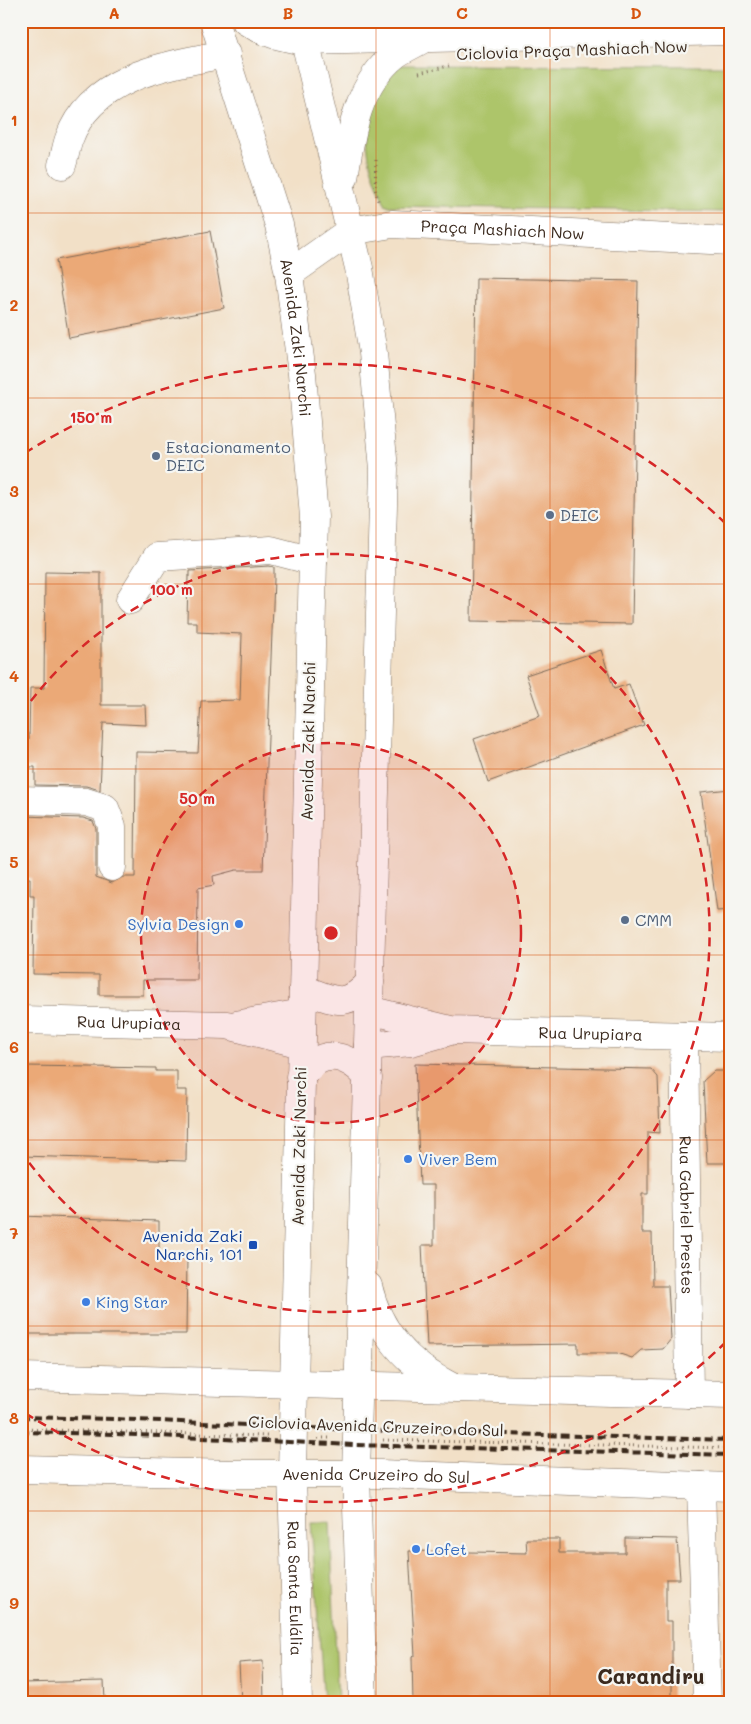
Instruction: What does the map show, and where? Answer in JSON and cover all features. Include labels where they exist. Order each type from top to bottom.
[{"type":"main road","points":[[246,21],[261,32],[282,38],[348,29],[426,38],[730,31]]},
{"type":"main road","points":[[301,34],[359,268],[373,353],[384,469],[356,1474],[363,1703]]},
{"type":"main road","points":[[62,165],[69,138],[82,116],[99,96],[123,81],[152,70],[220,38]]},
{"type":"main road","name":"Avenida Zaki Narchi","points":[[220,38],[280,225],[289,274],[314,517],[292,1473]]},
{"type":"main road","points":[[342,194],[350,131],[359,102],[376,75],[397,54],[426,38]]},
{"type":"main road","name":"Praça Mashiach Now","points":[[289,274],[350,231],[392,224],[730,241]]},
{"type":"main road","points":[[130,600],[157,557],[271,550],[313,561]]},
{"type":"main road","points":[[21,800],[86,802],[105,808],[112,826],[112,867]]},
{"type":"main road","points":[[302,1001],[340,1001],[359,995],[370,982]]},
{"type":"main road","name":"Rua Urupiara","points":[[235,1025],[302,1001]]},
{"type":"main road","name":"Rua Urupiara","points":[[369,1010],[451,1030],[730,1037]]},
{"type":"main road","name":"Rua Urupiara","points":[[21,1020],[235,1025],[258,1034],[301,1044]]},
{"type":"main road","name":"Rua Urupiara","points":[[368,1046],[411,1042],[451,1030]]},
{"type":"main road","name":"Rua Gabriel Prestes","points":[[684,1036],[689,1394]]},
{"type":"main road","points":[[300,1077],[315,1062],[334,1057],[354,1063],[368,1078]]},
{"type":"main road","points":[[363,1258],[368,1289],[376,1315],[397,1348],[424,1372],[458,1390]]},
{"type":"main road","points":[[21,1377],[458,1390],[730,1395]]},
{"type":"main road","name":"Avenida Cruzeiro do Sul","points":[[21,1469],[356,1474],[730,1487]]},
{"type":"main road","name":"Rua Santa Eulália","points":[[292,1473],[298,1703]]},
{"type":"main road","points":[[701,1486],[707,1703]]},
{"type":"path","name":"Ciclovia Praça Mashiach Now","points":[[413,74],[458,64]]},
{"type":"path","points":[[376,153],[375,188],[378,203]]},
{"type":"path","name":"Ciclovia Avenida Cruzeiro do Sul","points":[[21,1429],[730,1448]]},
{"type":"green space","points":[[389,65],[730,66],[730,212],[386,206],[371,167],[367,135],[373,103]]},
{"type":"green space","points":[[311,1522],[330,1522],[338,1703],[324,1703]]},
{"type":"building","points":[[210,231],[224,308],[69,338],[56,260]]},
{"type":"building","points":[[476,278],[638,281],[632,624],[471,621]]},
{"type":"building","points":[[274,567],[274,579],[263,870],[236,870],[213,876],[214,885],[198,888],[197,980],[143,980],[143,995],[99,995],[99,975],[33,974],[34,895],[30,895],[30,878],[21,878],[21,816],[83,818],[93,821],[96,829],[96,877],[112,883],[123,877],[135,877],[136,752],[198,753],[201,701],[240,700],[242,634],[197,632],[197,622],[187,622],[188,576],[190,576],[190,571]]},
{"type":"building","points":[[45,572],[101,573],[101,705],[145,705],[146,725],[103,723],[100,790],[86,786],[35,785],[35,767],[24,767],[24,739],[29,739],[30,688],[44,688]]},
{"type":"building","points":[[601,650],[614,689],[629,684],[644,725],[488,782],[474,739],[540,716],[526,675]]},
{"type":"building","points":[[730,789],[730,910],[717,911],[701,792]]},
{"type":"building","points":[[415,1064],[651,1069],[658,1077],[660,1133],[648,1132],[648,1194],[642,1194],[642,1233],[652,1233],[653,1286],[668,1286],[671,1339],[663,1349],[641,1350],[632,1358],[617,1353],[578,1353],[578,1344],[427,1346],[422,1245],[434,1245],[434,1185],[420,1185]]},
{"type":"building","points":[[26,1066],[156,1068],[156,1071],[177,1071],[177,1090],[187,1090],[186,1161],[21,1156],[21,1072],[26,1072]]},
{"type":"building","points":[[714,1071],[730,1071],[730,1163],[707,1163],[703,1081]]},
{"type":"building","points":[[21,1216],[159,1221],[159,1256],[187,1257],[186,1334],[21,1334]]},
{"type":"building","points":[[625,1538],[677,1539],[680,1579],[666,1579],[666,1621],[672,1621],[672,1703],[413,1703],[412,1657],[415,1656],[409,1551],[527,1553],[526,1539],[559,1539],[559,1553],[625,1553]]},
{"type":"building","points":[[263,1661],[264,1703],[241,1703],[239,1663]]},
{"type":"building","points":[[104,1681],[105,1701],[21,1703],[21,1683]]},
{"type":"railway","points":[[21,1417],[115,1419],[355,1430],[730,1440]]},
{"type":"railway","points":[[21,1432],[115,1434],[354,1445],[730,1455]]},
{"type":"place","name":"Estacionamento DEIC","points":[[156,456]]},
{"type":"place","name":"DEIC","points":[[550,515]]},
{"type":"place","name":"CMM","points":[[625,920]]},
{"type":"place","name":"Sylvia Design","points":[[239,924]]},
{"type":"place","name":"Viver Bem","points":[[408,1159]]},
{"type":"place","name":"Avenida Zaki Narchi, 101","points":[[253,1245]]},
{"type":"place","name":"King Star","points":[[86,1302]]},
{"type":"place","name":"Lofet","points":[[416,1549]]},
{"type":"district","name":"Carandiru","points":[[651,1677]]}]
